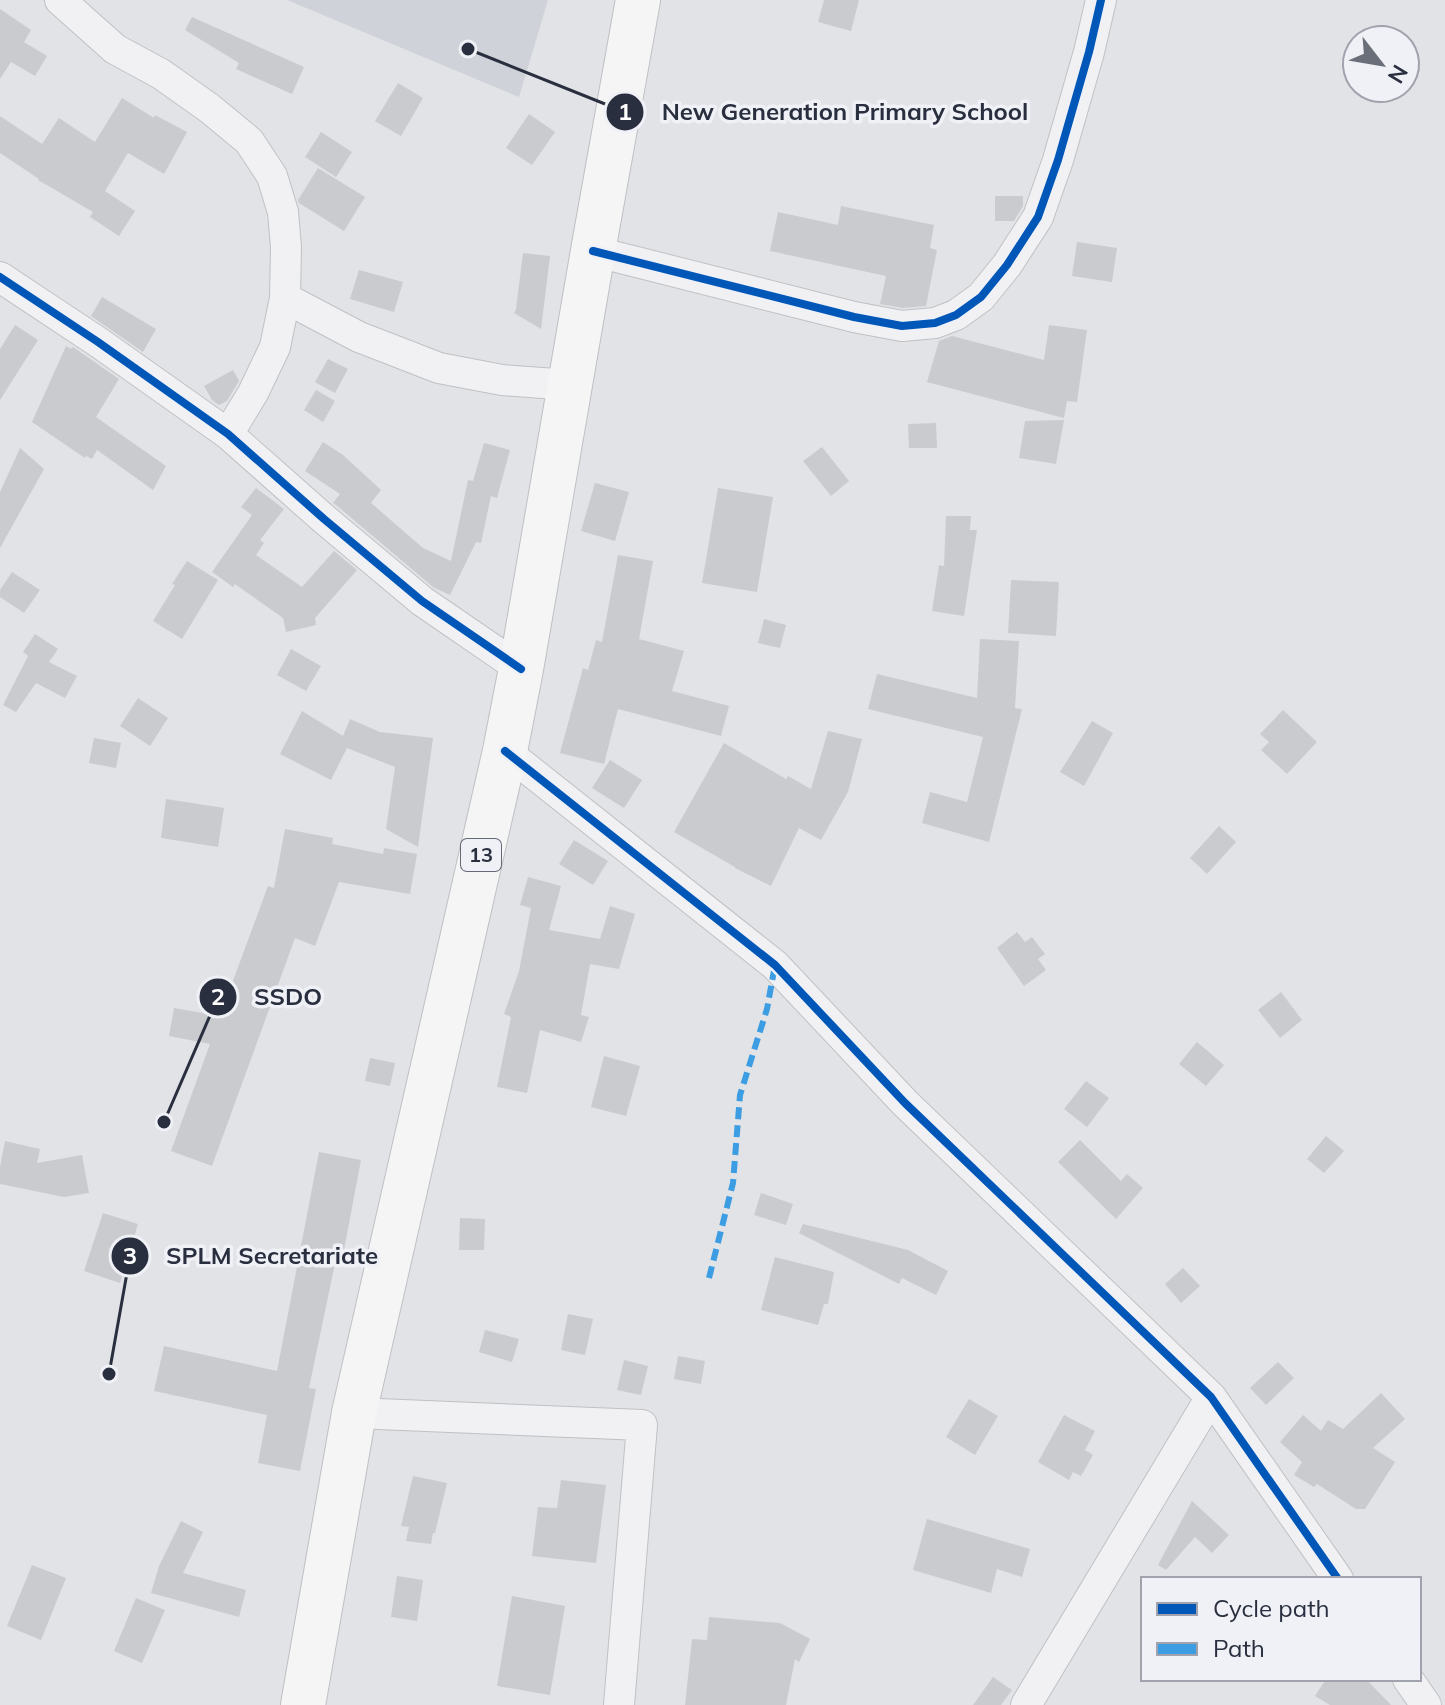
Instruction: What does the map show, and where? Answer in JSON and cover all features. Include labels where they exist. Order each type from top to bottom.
[{"type":"main road","name":"13","points":[[303,1705],[354,1413],[505,751],[638,0]]},
{"type":"street","points":[[60,0],[115,49],[161,74],[249,141],[272,176],[283,212],[285,298],[275,347],[253,393],[228,434]]},
{"type":"street","points":[[593,251],[854,317],[902,326],[935,323],[956,315],[981,297],[1007,265],[1038,217],[1058,160],[1101,0]]},
{"type":"street","points":[[0,277],[228,434],[422,601],[521,669]]},
{"type":"street","points":[[285,298],[359,337],[439,368],[502,380],[570,385]]},
{"type":"street","points":[[505,751],[775,965],[905,1103],[1211,1397],[1337,1577]]},
{"type":"street","points":[[1026,1705],[1211,1397]]},
{"type":"street","points":[[354,1413],[642,1425],[619,1705]]},
{"type":"street","points":[[1409,1681],[1426,1705]]},
{"type":"shaded area","points":[[287,0],[548,0],[519,97]]},
{"type":"building","points":[[824,0],[859,0],[851,31],[818,22]]},
{"type":"building","points":[[0,9],[31,30],[24,42],[47,56],[35,76],[11,62],[0,79]]},
{"type":"building","points":[[192,17],[304,67],[292,94],[236,69],[239,63],[185,30]]},
{"type":"building","points":[[398,83],[423,98],[401,136],[375,121]]},
{"type":"building","points":[[122,98],[154,118],[155,115],[187,132],[164,174],[128,153],[105,191],[135,211],[119,236],[90,217],[93,212],[38,180],[0,153],[0,116],[42,144],[59,118],[95,142]]},
{"type":"building","points":[[529,114],[555,132],[532,165],[506,148]]},
{"type":"building","points":[[321,132],[352,152],[336,177],[305,157]]},
{"type":"building","points":[[318,168],[365,197],[344,231],[299,203]]},
{"type":"building","points":[[995,196],[1023,196],[1023,206],[1014,221],[995,221]]},
{"type":"building","points":[[841,206],[934,225],[930,248],[937,250],[926,306],[903,308],[880,304],[886,276],[770,251],[778,212],[838,225]]},
{"type":"building","points":[[1077,242],[1117,248],[1112,282],[1072,276]]},
{"type":"building","points":[[523,253],[550,256],[541,329],[514,313]]},
{"type":"building","points":[[359,270],[403,282],[394,312],[350,299]]},
{"type":"building","points":[[102,297],[156,329],[143,352],[91,316]]},
{"type":"building","points":[[15,325],[38,340],[0,400],[0,349]]},
{"type":"building","points":[[1049,325],[1087,330],[1077,402],[1067,401],[1064,418],[927,382],[939,341],[952,336],[1044,360]]},
{"type":"building","points":[[66,346],[73,347],[119,379],[96,417],[166,466],[153,490],[97,450],[92,459],[85,458],[32,422]]},
{"type":"building","points":[[328,359],[348,369],[335,393],[315,382]]},
{"type":"building","points":[[233,370],[239,381],[227,401],[219,405],[204,386]]},
{"type":"building","points":[[316,390],[335,401],[323,422],[304,410]]},
{"type":"building","points":[[1064,420],[1056,464],[1019,458],[1025,421]]},
{"type":"building","points":[[936,423],[937,448],[909,448],[908,424]]},
{"type":"building","points":[[323,442],[343,455],[381,490],[371,503],[423,548],[451,561],[468,480],[473,481],[484,443],[510,450],[497,498],[491,496],[481,543],[476,542],[450,595],[433,587],[333,503],[340,494],[305,471]]},
{"type":"building","points":[[822,447],[849,481],[831,496],[803,461]]},
{"type":"building","points":[[20,448],[44,469],[0,548],[0,492]]},
{"type":"building","points":[[595,483],[629,492],[615,541],[581,531]]},
{"type":"building","points":[[256,488],[284,509],[260,540],[264,543],[256,555],[302,587],[334,551],[357,570],[315,618],[316,625],[286,632],[283,618],[235,584],[233,587],[212,572],[252,515],[241,507]]},
{"type":"building","points":[[718,488],[773,497],[757,592],[702,583]]},
{"type":"building","points":[[946,516],[971,516],[970,530],[977,530],[964,616],[932,611],[939,565],[944,566]]},
{"type":"building","points":[[618,555],[653,561],[639,639],[684,651],[672,691],[729,706],[721,736],[618,709],[604,764],[560,753],[583,668],[588,670],[596,640],[602,642]]},
{"type":"building","points":[[187,561],[218,580],[182,639],[153,621]]},
{"type":"building","points":[[12,572],[40,590],[24,613],[0,597],[0,590]]},
{"type":"building","points":[[1011,580],[1059,582],[1056,636],[1008,633]]},
{"type":"building","points":[[764,619],[786,625],[780,648],[758,643]]},
{"type":"building","points":[[35,634],[58,649],[49,662],[77,676],[65,698],[36,683],[16,712],[3,705],[28,656],[23,652]]},
{"type":"building","points":[[980,639],[1019,641],[1015,708],[1022,709],[989,842],[922,823],[930,792],[967,802],[983,737],[868,709],[877,674],[977,698]]},
{"type":"building","points":[[291,649],[321,666],[306,691],[277,675]]},
{"type":"building","points":[[138,698],[168,718],[150,746],[120,726]]},
{"type":"building","points":[[1283,710],[1317,742],[1287,774],[1261,750],[1269,742],[1260,734]]},
{"type":"building","points":[[302,711],[343,736],[350,719],[380,732],[433,738],[418,847],[386,829],[395,767],[347,748],[331,780],[280,754]]},
{"type":"building","points":[[1092,721],[1113,733],[1084,786],[1060,772]]},
{"type":"building","points":[[828,731],[862,739],[848,792],[821,840],[799,828],[771,886],[674,832],[724,743],[786,779],[788,776],[811,789]]},
{"type":"building","points":[[94,738],[121,743],[116,768],[89,763]]},
{"type":"building","points":[[610,760],[642,780],[624,808],[592,788]]},
{"type":"building","points":[[166,799],[224,808],[218,847],[161,838]]},
{"type":"building","points":[[1219,826],[1236,842],[1207,874],[1190,858]]},
{"type":"building","points":[[285,829],[333,838],[332,844],[383,854],[384,848],[417,854],[410,894],[339,882],[315,946],[295,938],[212,1166],[171,1151],[210,1044],[169,1036],[174,1008],[220,1016],[268,886],[274,888]]},
{"type":"building","points":[[574,840],[608,861],[593,885],[559,864]]},
{"type":"building","points":[[528,877],[561,886],[549,930],[600,939],[610,906],[635,914],[619,969],[590,964],[581,1015],[589,1017],[581,1042],[540,1030],[527,1093],[497,1087],[511,1017],[504,1014],[519,971],[531,908],[520,905]]},
{"type":"building","points":[[1017,932],[1025,942],[1032,937],[1045,954],[1038,959],[1046,970],[1024,986],[997,948]]},
{"type":"building","points":[[1281,992],[1302,1020],[1280,1038],[1258,1010]]},
{"type":"building","points":[[1197,1042],[1224,1065],[1206,1086],[1179,1064]]},
{"type":"building","points":[[604,1056],[640,1066],[626,1116],[591,1107]]},
{"type":"building","points":[[370,1058],[395,1063],[390,1086],[365,1081]]},
{"type":"building","points":[[1086,1081],[1109,1098],[1087,1127],[1064,1109]]},
{"type":"building","points":[[1326,1136],[1344,1151],[1324,1173],[1307,1159]]},
{"type":"building","points":[[1080,1140],[1121,1181],[1127,1174],[1143,1188],[1116,1219],[1058,1162]]},
{"type":"building","points":[[5,1141],[40,1149],[37,1163],[82,1155],[89,1193],[64,1197],[0,1184]]},
{"type":"building","points":[[319,1152],[361,1160],[344,1250],[338,1249],[309,1388],[316,1389],[300,1471],[258,1463],[267,1415],[154,1391],[164,1346],[277,1371]]},
{"type":"building","points":[[761,1193],[793,1204],[786,1225],[754,1215]]},
{"type":"building","points":[[103,1213],[138,1224],[120,1283],[84,1271]]},
{"type":"building","points":[[460,1218],[485,1219],[484,1250],[459,1250]]},
{"type":"building","points":[[803,1224],[908,1250],[948,1271],[936,1295],[902,1278],[899,1284],[799,1233]]},
{"type":"building","points":[[775,1257],[834,1272],[828,1304],[824,1304],[818,1325],[761,1310]]},
{"type":"building","points":[[1183,1268],[1200,1286],[1181,1303],[1165,1284]]},
{"type":"building","points":[[568,1314],[593,1319],[585,1355],[561,1350]]},
{"type":"building","points":[[485,1330],[519,1339],[512,1362],[479,1352]]},
{"type":"building","points":[[678,1356],[705,1361],[701,1384],[674,1379]]},
{"type":"building","points":[[624,1360],[648,1366],[641,1395],[617,1390]]},
{"type":"building","points":[[1278,1362],[1294,1378],[1266,1405],[1250,1388]]},
{"type":"building","points":[[1381,1393],[1405,1419],[1373,1448],[1395,1462],[1365,1509],[1356,1509],[1317,1484],[1314,1487],[1294,1475],[1302,1462],[1280,1442],[1303,1415],[1321,1431],[1328,1420],[1343,1429]]},
{"type":"building","points":[[969,1399],[998,1416],[975,1455],[946,1437]]},
{"type":"building","points":[[1064,1415],[1095,1431],[1085,1450],[1093,1455],[1081,1476],[1073,1472],[1069,1480],[1038,1462]]},
{"type":"building","points":[[413,1476],[447,1483],[431,1544],[406,1541],[409,1527],[401,1526]]},
{"type":"building","points":[[561,1480],[606,1485],[596,1563],[532,1556],[538,1507],[557,1508]]},
{"type":"building","points":[[1192,1501],[1229,1535],[1212,1553],[1195,1537],[1166,1570],[1158,1565]]},
{"type":"building","points":[[927,1519],[1030,1549],[1022,1577],[997,1569],[991,1593],[913,1570]]},
{"type":"building","points":[[181,1521],[203,1532],[183,1573],[246,1590],[239,1617],[151,1593],[159,1566]]},
{"type":"building","points":[[32,1565],[66,1578],[41,1640],[7,1626]]},
{"type":"building","points":[[397,1576],[423,1580],[417,1621],[391,1617]]},
{"type":"building","points":[[512,1596],[565,1606],[550,1695],[497,1686]]},
{"type":"building","points":[[136,1598],[165,1610],[142,1663],[114,1651]]},
{"type":"building","points":[[709,1617],[780,1623],[810,1639],[799,1662],[795,1659],[786,1705],[685,1705],[692,1639],[707,1640]]},
{"type":"building","points":[[993,1677],[1012,1690],[1001,1705],[973,1705]]},
{"type":"building","points":[[1325,1681],[1368,1681],[1391,1705],[1330,1705],[1315,1696]]},
{"type":"marked path","points":[[709,1278],[733,1183],[740,1095],[767,1009],[775,965]]},
{"type":"cycle path","points":[[593,251],[854,317],[902,326],[935,323],[956,315],[981,297],[1007,265],[1038,217],[1058,160],[1101,0]]},
{"type":"cycle path","points":[[0,277],[228,434],[422,601],[521,669]]},
{"type":"cycle path","points":[[505,751],[775,965],[905,1103],[1211,1397],[1337,1577]]},
{"type":"place","name":"New Generation Primary School","points":[[468,49]]},
{"type":"place","name":"SSDO","points":[[164,1122]]},
{"type":"place","name":"SPLM Secretariate","points":[[109,1374]]}]
